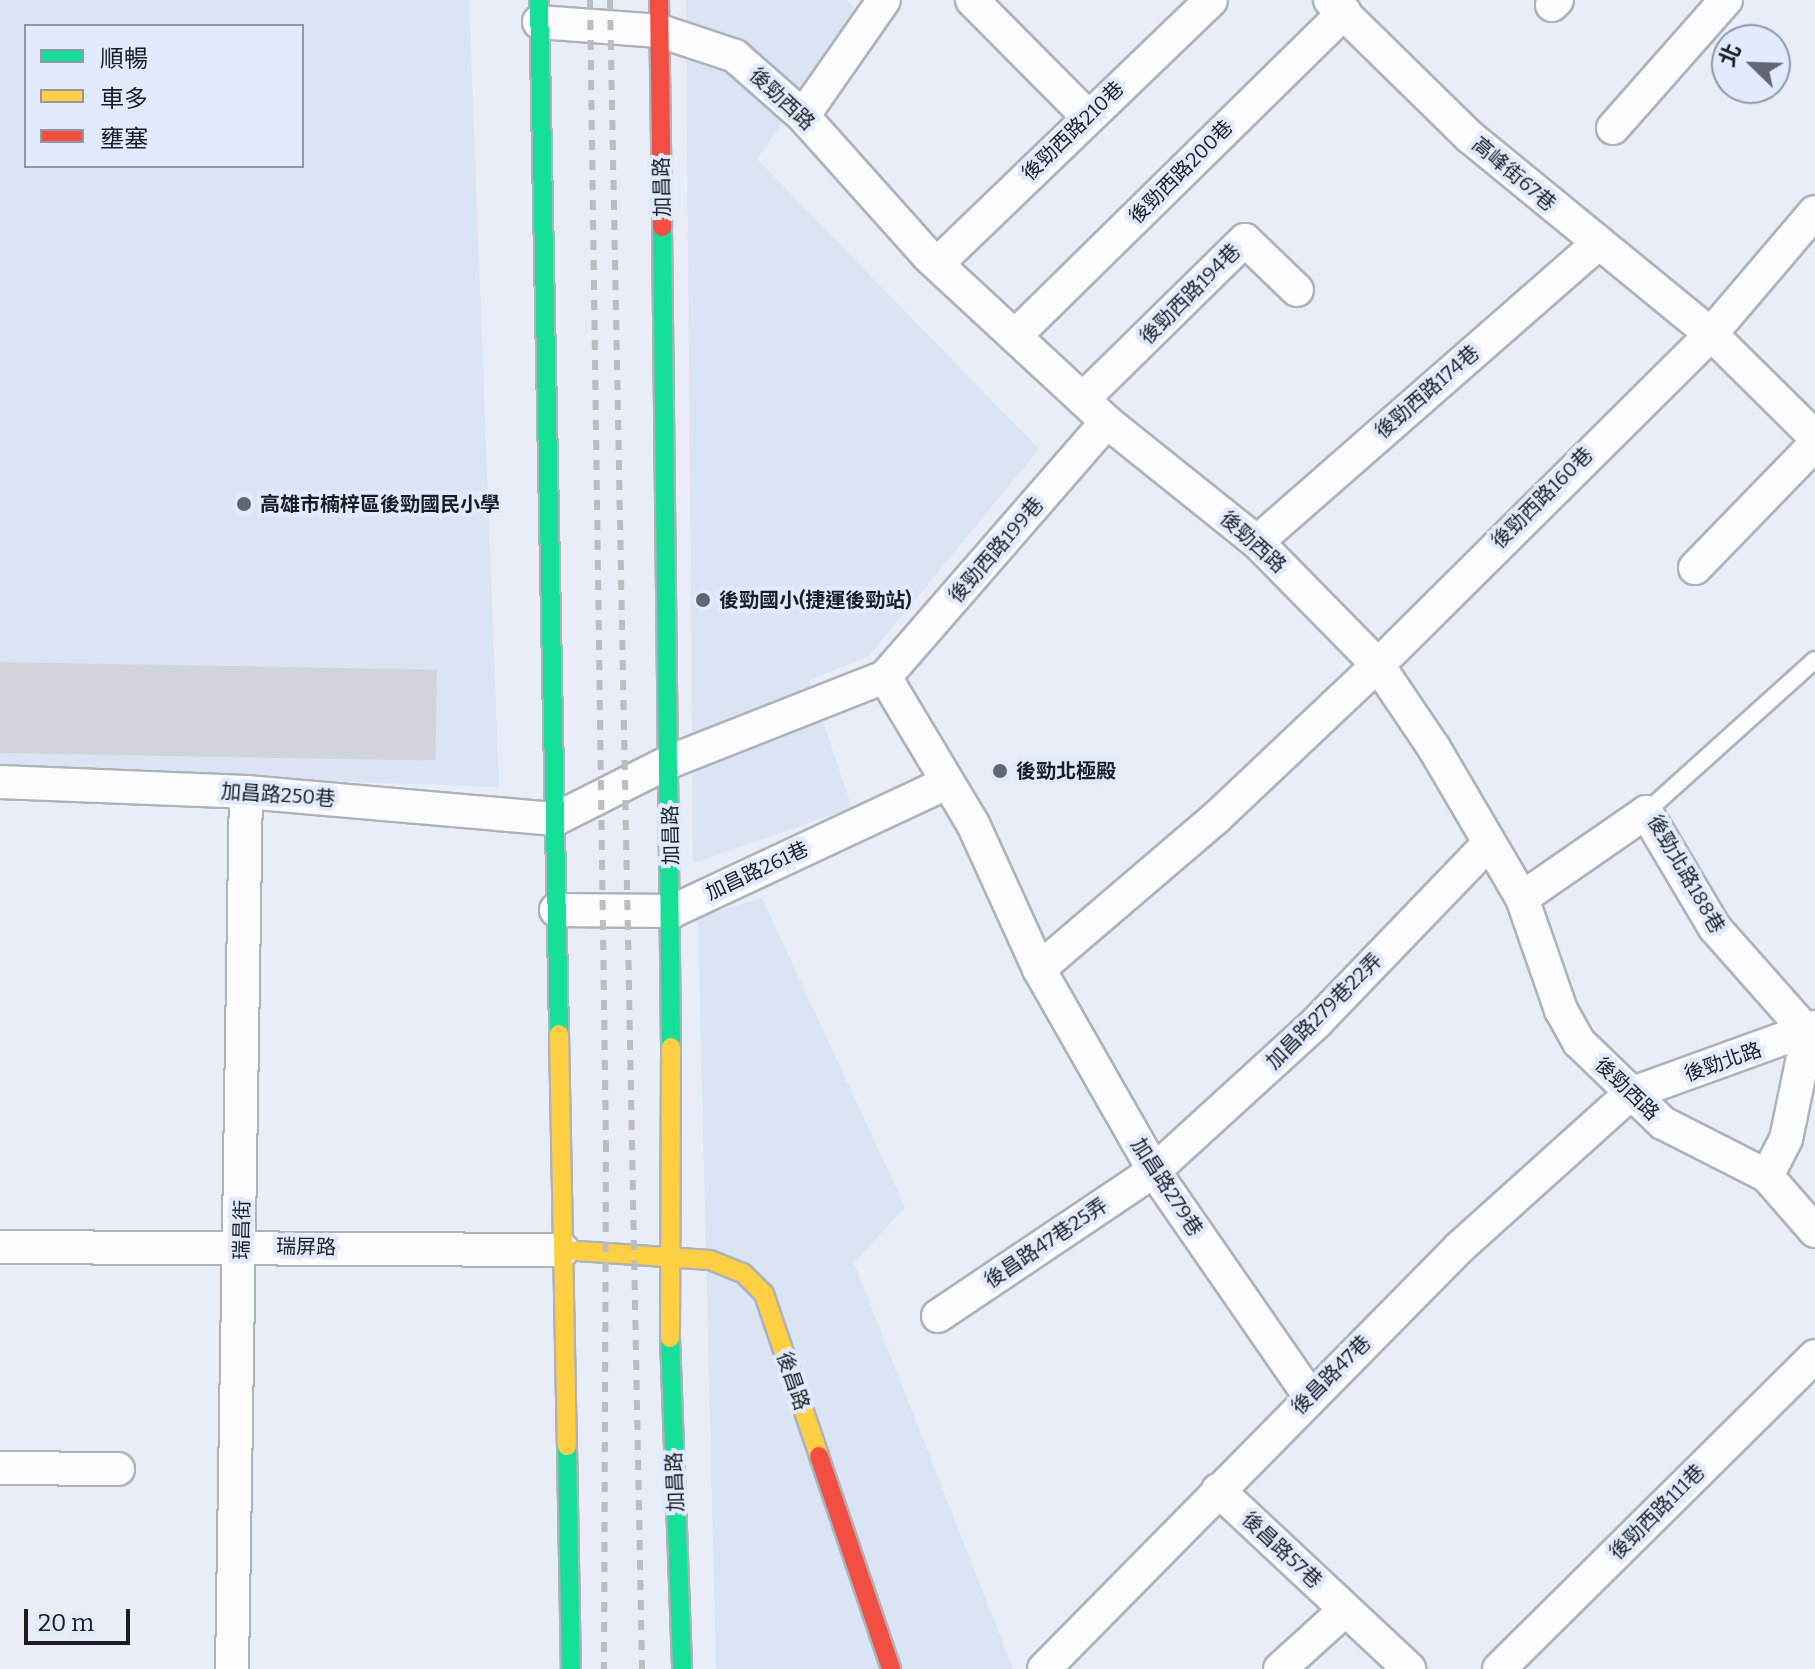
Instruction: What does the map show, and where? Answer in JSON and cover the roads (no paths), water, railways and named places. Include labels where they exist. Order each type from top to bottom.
[{"type":"street","points":[[803,116],[884,0]]},
{"type":"street","points":[[972,0],[1087,116]]},
{"type":"street","name":"後勁西路210巷","points":[[937,264],[1087,116],[1211,0]]},
{"type":"street","points":[[1613,128],[1726,0]]},
{"type":"street","name":"高峰街67巷","points":[[1337,6],[1470,137],[1711,334],[1815,437]]},
{"type":"street","name":"後勁西路200巷","points":[[1018,333],[1337,6]]},
{"type":"street","points":[[539,11],[571,1669]]},
{"type":"street","name":"後勁西路","points":[[539,11],[660,16],[735,56],[803,116],[937,264],[1018,333],[1107,422],[1257,542],[1378,665],[1522,898],[1561,1010],[1579,1042],[1630,1094],[1687,1139],[1767,1176],[1815,1231]]},
{"type":"street","name":"加昌路","points":[[660,16],[673,911],[667,1258],[682,1669]]},
{"type":"street","name":"後勁西路160巷","points":[[1378,665],[1711,334],[1815,212]]},
{"type":"street","name":"後勁西路194巷","points":[[1083,399],[1245,240],[1297,290]]},
{"type":"street","name":"後勁西路174巷","points":[[1257,542],[1598,243]]},
{"type":"street","name":"後勁西路199巷","points":[[885,677],[1107,422]]},
{"type":"street","points":[[1695,568],[1815,444]]},
{"type":"street","points":[[1039,969],[1217,817],[1378,665]]},
{"type":"street","points":[[556,819],[669,762],[885,677]]},
{"type":"street","name":"加昌路279巷","points":[[885,677],[973,824],[1039,969],[1154,1171],[1310,1396]]},
{"type":"street","name":"加昌路250巷","points":[[0,782],[246,792],[556,819]]},
{"type":"street","name":"加昌路261巷","points":[[556,910],[673,911],[946,783]]},
{"type":"street","name":"瑞昌街","points":[[232,1669],[242,1246],[246,792]]},
{"type":"street","points":[[1522,898],[1646,812]]},
{"type":"street","name":"後勁北路188巷","points":[[1646,812],[1715,928],[1811,1030]]},
{"type":"street","name":"加昌路279巷22弄","points":[[1154,1171],[1317,1022],[1488,844]]},
{"type":"street","points":[[1767,1176],[1786,1139],[1811,1030]]},
{"type":"street","name":"後勁北路","points":[[1630,1094],[1811,1030]]},
{"type":"street","name":"後昌路47巷","points":[[1044,1669],[1459,1248],[1630,1094]]},
{"type":"street","name":"後昌路47巷25弄","points":[[938,1316],[1154,1171]]},
{"type":"street","name":"瑞屏路","points":[[0,1247],[563,1250]]},
{"type":"street","name":"後昌路","points":[[563,1250],[710,1260],[743,1273],[764,1294],[891,1669]]},
{"type":"street","name":"後勁西路111巷","points":[[1499,1669],[1815,1356]]},
{"type":"street","points":[[0,1468],[118,1469]]},
{"type":"street","name":"後昌路57巷","points":[[1218,1490],[1409,1669]]},
{"type":"street","points":[[1280,1669],[1345,1610]]},
{"type":"lane","name":"後勁北路188巷","points":[[1646,812],[1815,660]]},
{"type":"railway","points":[[590,0],[606,1142],[604,1669]]},
{"type":"railway","points":[[610,0],[642,1669]]},
{"type":"place","name":"高雄市楠梓區後勁國民小學","points":[[244,504]]},
{"type":"place","name":"後勁國小(捷運後勁站)","points":[[703,600]]},
{"type":"place","name":"後勁北極殿","points":[[1000,771]]}]
